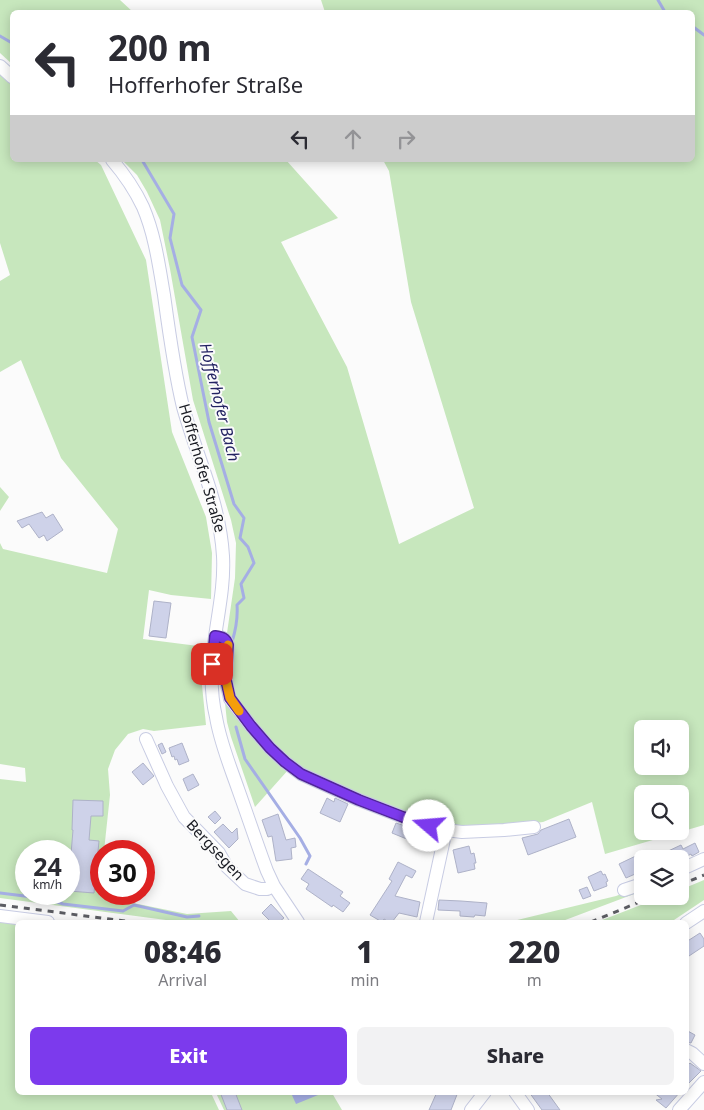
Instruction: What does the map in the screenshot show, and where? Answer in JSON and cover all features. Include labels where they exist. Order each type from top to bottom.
[{"type":"street","points":[[0,66],[10,74]]},
{"type":"street","name":"Hofferhofer Straße","points":[[114,162],[133,189],[151,229],[179,388],[218,516],[222,540],[223,568],[212,673],[212,690],[216,718],[224,748],[261,855],[274,886],[297,920]]},
{"type":"street","points":[[215,636],[223,638],[227,641],[228,645],[226,680],[230,698],[270,748],[301,774],[403,817],[446,830],[462,832],[534,827]]},
{"type":"street","name":"Bergsegen","points":[[146,738],[167,786],[184,817],[218,853],[227,867],[245,884],[260,889],[274,886]]},
{"type":"street","points":[[426,920],[446,830]]},
{"type":"street","points":[[689,866],[704,859]]},
{"type":"street","points":[[624,890],[634,887]]},
{"type":"street","points":[[689,921],[704,911]]},
{"type":"street","points":[[0,916],[32,920]]},
{"type":"street","points":[[689,1052],[704,1064]]},
{"type":"street","points":[[679,1110],[704,1082]]},
{"type":"street","points":[[472,1110],[483,1095]]},
{"type":"street","points":[[517,1095],[528,1110]]},
{"type":"green space","points":[[0,0],[120,0],[131,10],[10,10],[10,62],[0,53]]},
{"type":"green space","points":[[321,0],[704,0],[704,825],[689,829],[689,785],[634,785],[634,840],[653,840],[605,854],[592,802],[543,822],[519,825],[449,828],[424,823],[297,769],[233,699],[227,633],[235,578],[236,543],[231,520],[193,400],[160,220],[137,175],[124,162],[288,162],[338,218],[281,242],[347,367],[399,544],[474,508],[411,302],[389,171],[384,162],[695,162],[695,10],[324,10]]},
{"type":"green space","points":[[0,74],[10,83],[10,162],[97,162],[101,165],[146,260],[172,432],[206,517],[212,553],[211,599],[171,595],[149,590],[143,639],[198,646],[206,725],[154,731],[143,729],[128,734],[115,750],[108,769],[110,795],[105,840],[90,840],[90,905],[143,905],[187,914],[231,911],[238,920],[166,920],[53,905],[80,905],[80,840],[15,840],[15,900],[0,898],[0,779],[26,782],[25,768],[0,764],[0,543],[3,549],[107,573],[118,529],[61,458],[21,360],[0,372],[0,281],[10,275],[0,243]]},
{"type":"green space","points":[[0,487],[9,497],[0,511]]},
{"type":"green space","points":[[224,693],[289,769],[255,807],[231,737],[227,722]]},
{"type":"green space","points":[[704,880],[704,900],[674,920],[602,920],[641,905],[689,905],[689,886]]},
{"type":"green space","points":[[634,889],[634,894],[565,920],[517,920],[616,896]]},
{"type":"green space","points":[[0,921],[15,924],[15,1095],[212,1095],[219,1110],[0,1110]]},
{"type":"green space","points":[[217,1095],[333,1095],[342,1110],[224,1110]]},
{"type":"water","points":[[292,1095],[318,1095],[296,1104]]},
{"type":"building","points":[[42,512],[46,518],[53,514],[63,530],[47,541],[44,535],[39,538],[29,524],[22,528],[17,521]]},
{"type":"building","points":[[154,601],[171,603],[166,638],[149,636]]},
{"type":"building","points":[[162,743],[166,752],[162,754],[158,745]]},
{"type":"building","points":[[182,743],[189,761],[179,765],[177,759],[175,760],[174,756],[172,757],[169,748]]},
{"type":"building","points":[[143,763],[154,776],[143,785],[132,772]]},
{"type":"building","points":[[193,774],[199,785],[188,791],[183,779]]},
{"type":"building","points":[[327,798],[334,802],[335,798],[348,804],[340,822],[320,813]]},
{"type":"building","points":[[73,800],[103,801],[103,816],[91,816],[89,840],[90,893],[80,892],[80,840],[72,840]]},
{"type":"building","points":[[215,811],[221,818],[215,824],[208,817]]},
{"type":"building","points":[[278,814],[286,840],[295,838],[296,847],[291,848],[292,859],[276,861],[272,836],[268,837],[262,820]]},
{"type":"building","points":[[569,819],[576,837],[528,855],[522,838],[538,834],[541,830]]},
{"type":"building","points":[[396,823],[436,836],[431,848],[427,846],[426,849],[392,833]]},
{"type":"building","points":[[223,824],[232,833],[237,828],[238,839],[229,848],[214,832]]},
{"type":"building","points":[[695,843],[699,852],[692,856],[691,854],[689,855],[689,850],[670,850],[681,845],[683,849]]},
{"type":"building","points":[[469,846],[471,854],[474,853],[475,869],[458,873],[453,850]]},
{"type":"building","points":[[634,857],[634,874],[626,878],[619,864]]},
{"type":"building","points":[[398,862],[416,871],[412,878],[406,875],[395,896],[420,902],[417,917],[399,913],[394,920],[379,920],[370,915],[392,881],[389,879]]},
{"type":"building","points":[[308,869],[343,892],[340,896],[350,903],[343,912],[333,905],[332,907],[306,889],[309,884],[301,879]]},
{"type":"building","points":[[601,871],[603,875],[605,874],[608,881],[606,882],[607,886],[594,891],[588,877]]},
{"type":"building","points":[[587,887],[591,896],[583,899],[579,890]]},
{"type":"building","points":[[439,900],[487,903],[485,916],[460,916],[460,911],[438,910]]},
{"type":"building","points":[[271,904],[284,918],[282,920],[269,920],[262,913]]},
{"type":"building","points":[[700,933],[704,939],[704,946],[689,956],[689,940]]},
{"type":"building","points":[[689,1032],[695,1035],[691,1043],[689,1043]]},
{"type":"building","points":[[689,1064],[701,1071],[689,1083]]},
{"type":"building","points":[[221,1095],[236,1095],[242,1110],[227,1110]]},
{"type":"building","points":[[436,1095],[457,1095],[451,1110],[429,1110]]},
{"type":"building","points":[[531,1095],[549,1095],[560,1110],[542,1110]]},
{"type":"building","points":[[657,1095],[677,1095],[666,1108],[656,1100],[662,1099]]},
{"type":"waterway","points":[[658,0],[664,10]]},
{"type":"waterway","points":[[695,28],[704,35]]},
{"type":"waterway","name":"Hofferhofer Bach","points":[[0,36],[10,42]]},
{"type":"waterway","name":"Hofferhofer Bach","points":[[143,162],[174,214],[170,238],[182,285],[201,310],[192,337],[209,422],[234,504],[244,518],[240,538],[248,547],[254,563],[241,584],[244,598],[237,605],[236,624],[232,642]]},
{"type":"waterway","name":"Hofferhofer Bach","points":[[236,727],[245,759],[300,838],[310,856],[306,864]]},
{"type":"waterway","points":[[0,893],[49,899],[63,904],[123,911],[134,905],[187,917],[199,916]]},
{"type":"railway","points":[[689,881],[704,875]]},
{"type":"railway","points":[[596,920],[634,904]]},
{"type":"railway","points":[[0,905],[117,920]]},
{"type":"slow traffic","points":[[228,645],[226,680],[230,698],[239,711]]},
{"type":"route","points":[[212,664],[215,636],[223,638],[227,641],[228,645],[226,680],[230,698],[270,748],[301,774],[359,800],[429,826]]}]
